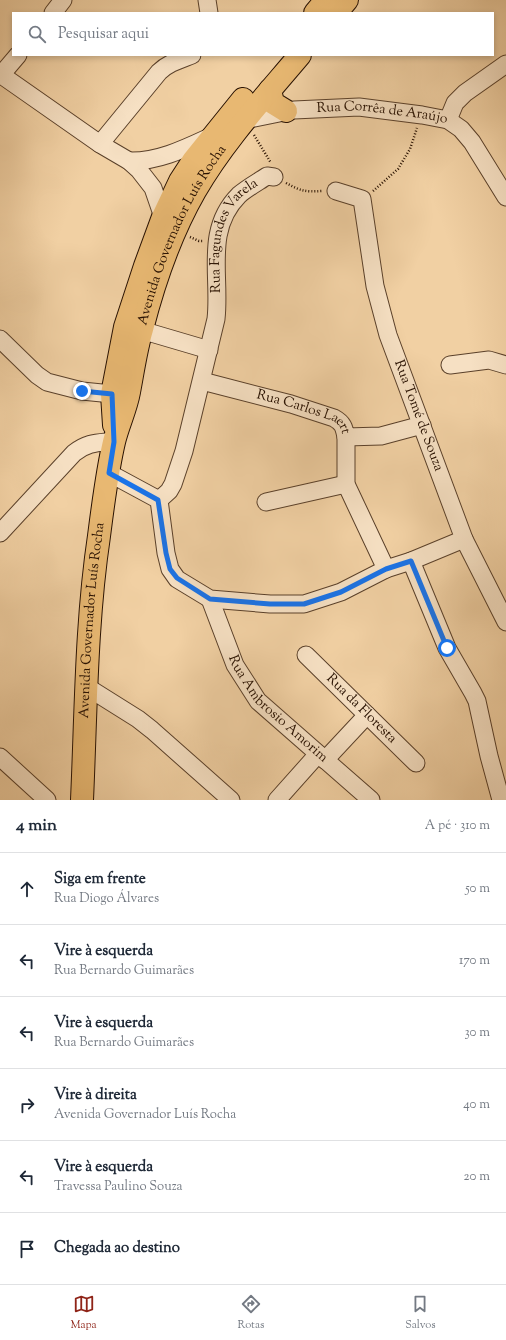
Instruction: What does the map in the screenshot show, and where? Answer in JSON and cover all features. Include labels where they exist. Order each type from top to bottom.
[{"type":"main road","points":[[316,12],[326,0]]},
{"type":"main road","points":[[337,12],[347,0]]},
{"type":"main road","name":"Avenida Governador Luís Rocha","points":[[114,442],[112,394],[125,327],[163,217],[180,182],[193,161],[279,56]]},
{"type":"main road","name":"Avenida Governador Luís Rocha","points":[[82,800],[86,687],[93,581],[114,442],[129,395],[141,330],[157,279],[182,217],[195,191],[212,165],[250,128],[270,90],[299,56]]},
{"type":"main road","points":[[270,90],[273,103],[286,111]]},
{"type":"street","points":[[54,12],[63,0]]},
{"type":"street","points":[[207,0],[209,12]]},
{"type":"street","points":[[17,56],[0,74],[100,144],[129,161],[139,170],[153,188],[163,217]]},
{"type":"street","points":[[100,144],[165,66],[189,56]]},
{"type":"street","points":[[448,120],[455,103],[466,93],[506,64]]},
{"type":"street","name":"Rua Corrêa de Araújo","points":[[129,161],[139,161],[162,156],[212,136],[250,128],[286,111],[359,107],[448,120],[461,129],[472,142],[506,197]]},
{"type":"street","name":"Rua Fagundes Varela","points":[[158,500],[169,491],[173,484],[184,451],[216,319],[218,302],[216,254],[219,228],[228,208],[240,194],[267,176],[272,168]]},
{"type":"street","points":[[336,191],[362,199]]},
{"type":"street","name":"Rua Tomé de Souza","points":[[362,199],[375,286],[388,335],[464,539],[506,621]]},
{"type":"street","points":[[141,330],[209,350]]},
{"type":"street","points":[[0,339],[37,375],[47,382],[82,391],[112,394]]},
{"type":"street","points":[[450,365],[489,360],[506,365]]},
{"type":"street","name":"Rua Carlos Laert","points":[[202,381],[290,404],[334,418],[341,422],[344,426],[346,437],[381,436],[422,425]]},
{"type":"street","points":[[346,437],[346,484],[386,569]]},
{"type":"street","points":[[0,533],[74,453],[89,444],[114,442]]},
{"type":"street","points":[[109,473],[158,500],[170,569],[177,578],[210,599],[270,604],[304,604],[341,592],[386,569],[411,561],[464,539]]},
{"type":"street","points":[[266,502],[346,484]]},
{"type":"street","points":[[411,561],[447,648],[477,701],[489,756],[501,800]]},
{"type":"street","name":"Rua Ambrosio Amorim","points":[[210,599],[235,665],[258,701],[371,800]]},
{"type":"street","name":"Rua da Floresta","points":[[306,655],[416,763]]},
{"type":"street","points":[[86,687],[138,719],[231,800]]},
{"type":"street","points":[[277,800],[368,715]]},
{"type":"street","points":[[0,757],[47,800]]},
{"type":"path","points":[[362,199],[398,169],[410,149],[422,115]]},
{"type":"path","points":[[250,128],[272,168]]},
{"type":"path","name":"Rua Fagundes Varela","points":[[272,168],[299,190],[306,192],[336,191]]},
{"type":"route","points":[[82,391],[112,394],[114,442],[109,473],[158,500],[166,553],[170,569],[177,578],[210,599],[270,604],[304,604],[341,592],[386,569],[411,561],[447,648]]}]
